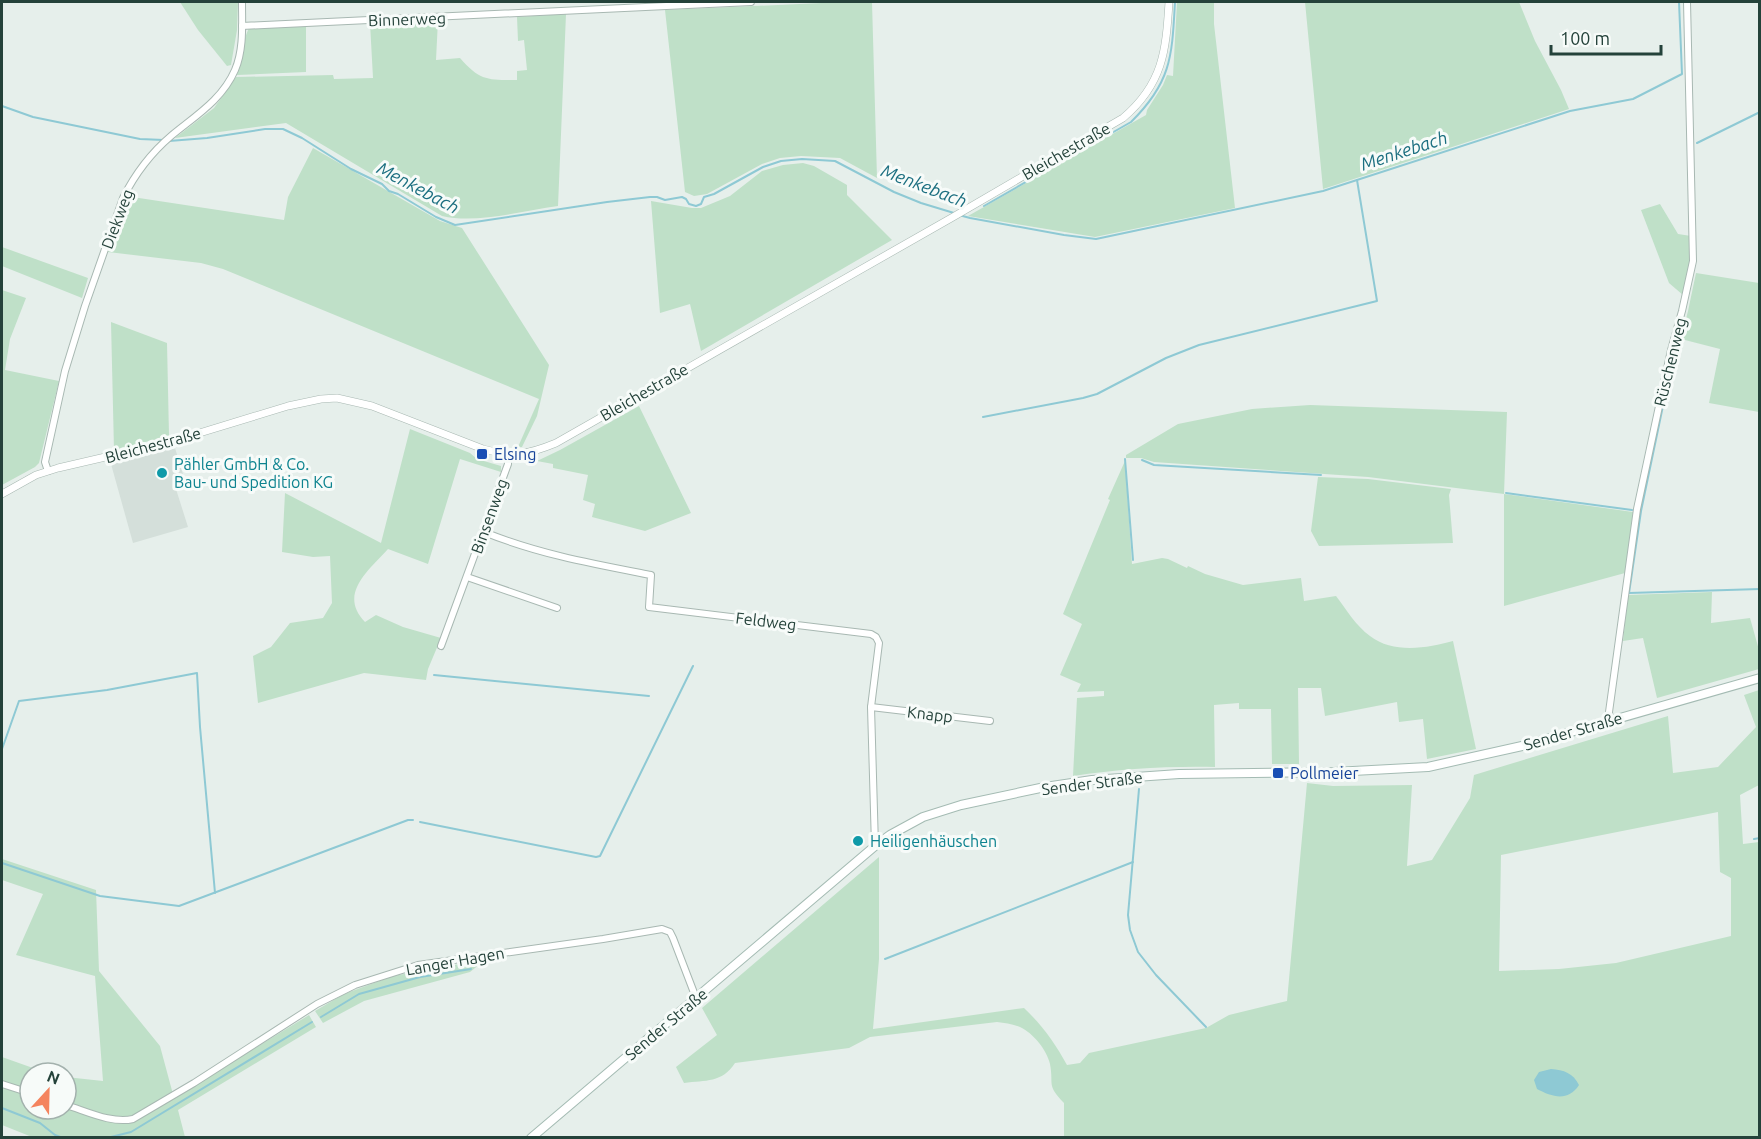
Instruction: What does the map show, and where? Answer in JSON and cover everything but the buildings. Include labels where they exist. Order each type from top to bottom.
[{"type":"main road","name":"Sender Straße","points":[[531,1137],[875,846],[923,817],[961,805],[1092,780],[1179,774],[1414,769],[1522,746],[1760,678]]},
{"type":"street","name":"Diekweg","points":[[48,471],[45,462],[65,371],[123,198],[143,165],[170,137],[213,103],[227,85],[236,69],[241,48],[243,2]]},
{"type":"street","name":"Binnerweg","points":[[242,26],[751,2]]},
{"type":"street","name":"Bleichestraße","points":[[2,494],[21,482],[48,471],[170,442],[288,406],[321,399],[337,398],[372,406],[483,449],[508,454],[541,449],[953,217],[1123,118],[1136,107],[1159,70],[1167,37],[1169,2]]},
{"type":"street","name":"Rüschenweg","points":[[1610,720],[1609,712],[1637,509],[1661,394],[1693,261],[1687,2]]},
{"type":"street","name":"Binsenweg","points":[[441,646],[484,532],[507,464],[508,454]]},
{"type":"street","name":"Feldweg","points":[[484,532],[537,551],[651,575],[650,607],[871,634],[876,637],[879,643],[871,707],[875,846]]},
{"type":"street","points":[[467,577],[557,608]]},
{"type":"street","name":"Knapp","points":[[871,707],[990,721]]},
{"type":"street","name":"Langer Hagen","points":[[78,1109],[117,1120],[133,1119],[194,1083],[317,1004],[355,985],[418,965],[662,929],[670,932],[673,938],[696,998]]},
{"type":"street","points":[[2,1084],[18,1089]]},
{"type":"shaded area","points":[[175,448],[185,481],[175,486],[188,527],[133,543],[111,464]]},
{"type":"green space","points":[[180,2],[238,2],[237,30],[231,65],[227,66],[198,30]]},
{"type":"green space","points":[[872,2],[877,178],[840,158],[801,156],[780,158],[762,164],[707,194],[694,196],[685,192],[665,10]]},
{"type":"green space","points":[[1177,2],[1214,2],[1214,24],[1235,208],[1095,237],[968,216],[1146,115],[1167,75],[1173,76]]},
{"type":"green space","points":[[1305,2],[1519,2],[1535,41],[1569,109],[1323,189]]},
{"type":"green space","points":[[566,14],[558,206],[485,218],[442,216],[286,123],[175,138],[214,108],[236,77],[333,75],[334,79],[373,78],[370,23],[438,20],[436,60],[460,58],[473,71],[485,78],[517,80],[517,71],[527,70],[524,40],[518,41],[517,17]]},
{"type":"green space","points":[[306,25],[306,72],[237,75],[244,42],[250,27]]},
{"type":"green space","points":[[313,148],[440,221],[462,228],[549,365],[537,416],[522,447],[518,447],[539,399],[223,269],[201,263],[108,252],[128,199],[139,198],[284,220],[288,197]]},
{"type":"green space","points":[[803,163],[814,166],[847,185],[847,195],[892,240],[701,351],[690,304],[660,313],[651,201],[701,208],[730,196],[762,171],[783,165]]},
{"type":"green space","points":[[1660,204],[1678,234],[1691,236],[1691,263],[1683,295],[1669,283],[1641,210]]},
{"type":"green space","points":[[2,247],[88,278],[82,298],[2,266]]},
{"type":"green space","points":[[1696,273],[1759,283],[1759,412],[1709,403],[1720,349],[1681,339]]},
{"type":"green space","points":[[2,290],[26,298],[10,339],[5,370],[59,381],[39,463],[2,485]]},
{"type":"green space","points":[[111,322],[167,343],[169,436],[114,450]]},
{"type":"green space","points":[[1310,405],[1507,412],[1504,494],[1368,477],[1126,458],[1126,455],[1178,424],[1252,409]]},
{"type":"green space","points":[[639,406],[691,513],[645,531],[592,517],[595,504],[583,500],[588,475],[553,468],[553,464],[537,461]]},
{"type":"green space","points":[[410,429],[470,453],[477,459],[501,466],[501,472],[460,459],[428,564],[388,549],[365,574],[355,592],[354,602],[357,612],[365,622],[376,615],[403,627],[441,638],[428,669],[426,680],[364,673],[258,703],[253,656],[271,647],[290,623],[323,618],[332,603],[330,556],[313,557],[282,552],[285,493],[381,543]]},
{"type":"green space","points":[[1125,461],[1132,564],[1162,558],[1168,559],[1187,568],[1188,566],[1205,574],[1243,585],[1301,578],[1304,601],[1336,596],[1360,627],[1379,642],[1411,648],[1453,641],[1476,749],[1427,759],[1423,719],[1399,722],[1397,702],[1325,716],[1321,688],[1298,688],[1299,764],[1272,764],[1271,709],[1239,709],[1239,703],[1214,705],[1215,767],[1144,768],[1073,776],[1077,698],[1104,696],[1104,691],[1077,692],[1081,684],[1060,675],[1082,624],[1063,614]]},
{"type":"green space","points":[[1318,477],[1368,479],[1451,489],[1449,495],[1453,543],[1319,546],[1311,531]]},
{"type":"green space","points":[[1504,494],[1633,512],[1625,573],[1504,606]]},
{"type":"green space","points":[[1712,592],[1711,623],[1750,618],[1759,650],[1759,669],[1657,698],[1643,638],[1623,641],[1628,595]]},
{"type":"green space","points":[[1759,690],[1759,785],[1740,795],[1743,844],[1759,842],[1759,1137],[1064,1137],[1064,1103],[1053,1088],[1046,1053],[1025,1030],[1015,1025],[997,1022],[870,1037],[849,1048],[735,1063],[725,1074],[706,1081],[684,1083],[676,1067],[717,1035],[702,1008],[879,857],[879,959],[873,1029],[1024,1008],[1048,1035],[1067,1065],[1080,1063],[1089,1053],[1206,1028],[1229,1015],[1287,1001],[1307,783],[1333,786],[1412,785],[1407,866],[1432,860],[1470,798],[1474,775],[1668,716],[1673,773],[1718,767],[1756,727],[1744,695]],"holes":[[[1718,812],[1720,872],[1731,878],[1731,936],[1616,963],[1559,969],[1499,971],[1501,855]]]},
{"type":"green space","points":[[2,859],[96,890],[99,971],[160,1046],[174,1098],[309,1015],[316,1027],[178,1110],[185,1137],[32,1137],[2,1125],[2,1057],[18,1063],[18,1121],[78,1121],[78,1078],[103,1081],[95,976],[16,955],[43,894],[2,880]]},
{"type":"green space","points":[[476,961],[480,964],[470,972],[364,1001],[323,1023],[315,1011],[344,994],[393,976]]},
{"type":"water","points":[[1551,1069],[1568,1073],[1579,1085],[1565,1096],[1554,1096],[1537,1089],[1534,1080],[1539,1072]]},
{"type":"waterway","points":[[984,206],[1131,122],[1145,108],[1162,80],[1171,53],[1175,2]]},
{"type":"waterway","name":"Menkebach","points":[[959,215],[1096,239],[1323,191],[1570,111],[1633,99],[1682,74],[1679,2]]},
{"type":"waterway","name":"Menkebach","points":[[2,106],[33,117],[140,139],[164,140]]},
{"type":"waterway","points":[[1697,143],[1760,112]]},
{"type":"waterway","name":"Menkebach","points":[[169,141],[265,129],[283,129],[302,138],[351,169],[382,184],[389,191],[455,225],[650,197],[665,200],[682,197],[689,204],[696,206],[701,204],[704,197],[714,194],[763,167],[781,161],[802,159],[835,161],[894,192],[954,213]]},
{"type":"waterway","points":[[983,417],[1097,394],[1166,358],[1199,345],[1377,301],[1357,180]]},
{"type":"waterway","points":[[1664,401],[1641,511],[1629,593],[1760,589]]},
{"type":"waterway","points":[[1125,459],[1133,560]]},
{"type":"waterway","points":[[1142,460],[1154,465],[1321,475]]},
{"type":"waterway","points":[[1506,493],[1632,510]]},
{"type":"waterway","points":[[420,822],[600,856],[693,666]]},
{"type":"waterway","points":[[2,749],[19,701],[107,690],[197,673],[215,893]]},
{"type":"waterway","points":[[434,675],[649,696]]},
{"type":"waterway","points":[[1139,789],[1128,915],[1130,930],[1138,952],[1156,975],[1206,1027]]},
{"type":"waterway","points":[[2,863],[100,896],[179,906],[413,820]]},
{"type":"waterway","points":[[1754,839],[1760,838]]},
{"type":"waterway","points":[[885,959],[1133,862]]},
{"type":"waterway","points":[[321,1017],[359,994],[420,977],[471,969]]},
{"type":"waterway","points":[[107,1138],[131,1132],[312,1022]]},
{"type":"waterway","points":[[2,1108],[40,1123],[55,1135],[63,1138]]},
{"type":"place","name":"Elsing","points":[[482,454]]},
{"type":"place","name":"Pähler GmbH & Co. Bau- und Spedition KG","points":[[162,473]]},
{"type":"place","name":"Pollmeier","points":[[1278,773]]},
{"type":"place","name":"Heiligenhäuschen","points":[[858,841]]}]
